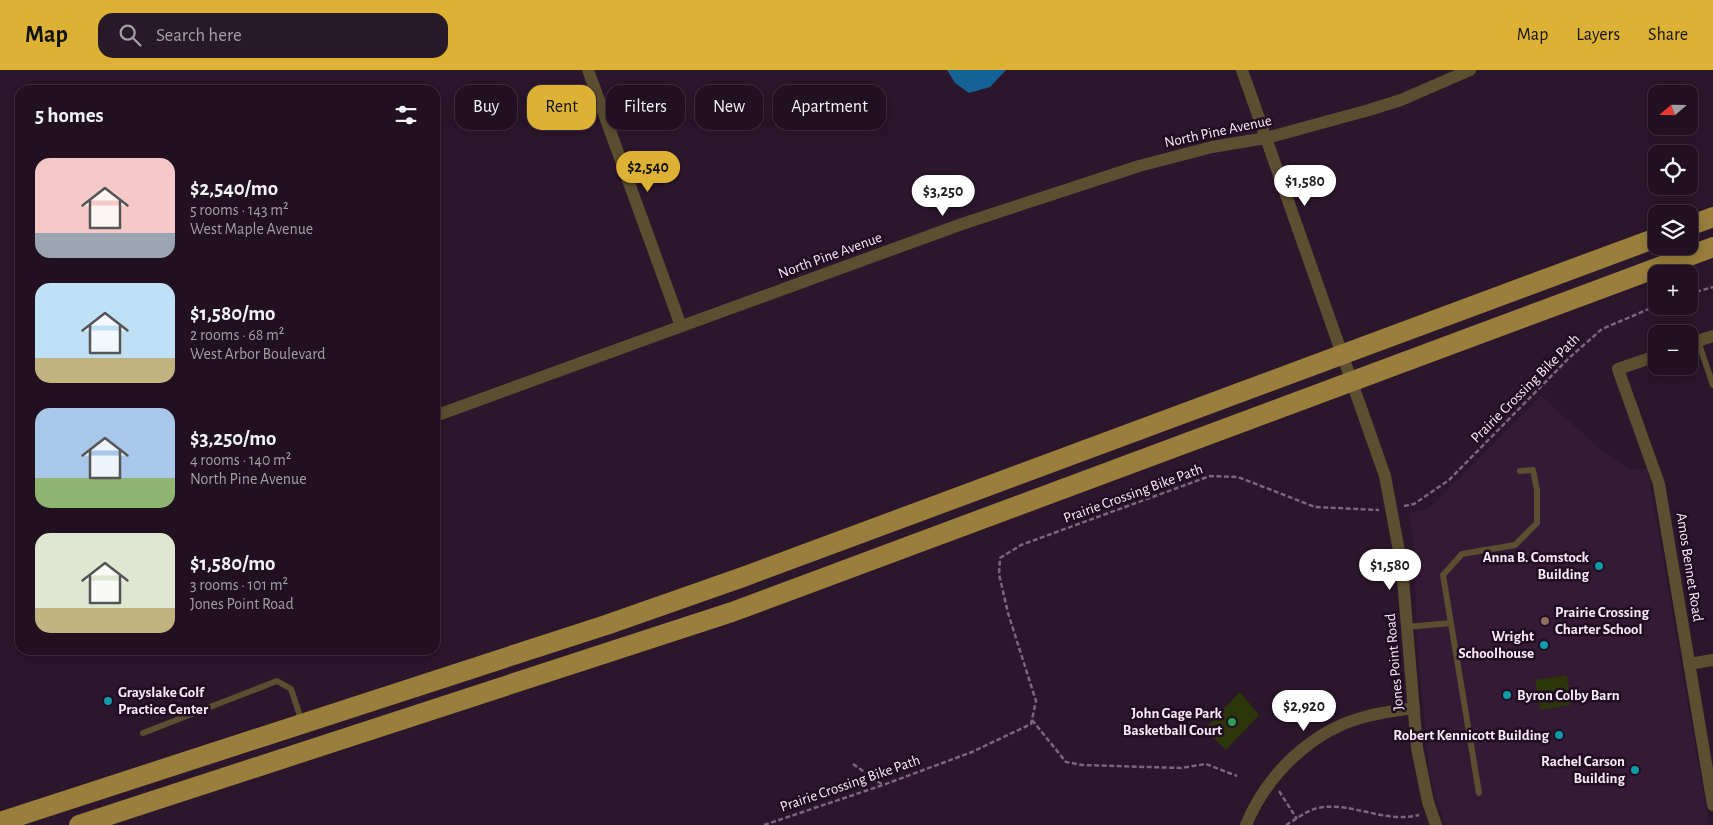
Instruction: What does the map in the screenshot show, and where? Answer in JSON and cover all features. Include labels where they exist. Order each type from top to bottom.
[{"type":"main road","points":[[1698,223],[1713,217]]},
{"type":"main road","points":[[0,822],[606,625],[743,577],[1343,352],[1648,241]]},
{"type":"main road","points":[[79,825],[126,812],[732,612],[1713,247]]},
{"type":"street","points":[[588,70],[681,326]]},
{"type":"street","name":"Jones Point Road","points":[[1242,70],[1353,380],[1385,476],[1393,509],[1402,567],[1417,748],[1431,812],[1436,825]]},
{"type":"street","name":"North Pine Avenue","points":[[440,414],[962,224],[1139,166],[1212,147],[1266,138],[1401,100],[1470,70]]},
{"type":"street","points":[[1698,341],[1713,336]]},
{"type":"street","name":"Amos Bennet Road","points":[[1648,359],[1618,369],[1659,484],[1713,805]]},
{"type":"street","points":[[1690,664],[1713,660]]},
{"type":"street","points":[[1246,825],[1270,781],[1290,760],[1317,739],[1341,726],[1367,716],[1414,708]]},
{"type":"lane","points":[[1698,354],[1713,385]]},
{"type":"lane","points":[[1479,793],[1443,575],[1462,554],[1515,545],[1537,523],[1537,490],[1533,470],[1520,471]]},
{"type":"lane","points":[[1407,627],[1451,624]]},
{"type":"lane","points":[[143,733],[276,681],[291,689],[302,723]]},
{"type":"path","points":[[1698,291],[1713,287]]},
{"type":"path","name":"Prairie Crossing Bike Path","points":[[764,825],[883,785],[972,752],[1031,724],[1036,701],[1008,613],[999,574],[1000,558],[1021,545],[1210,476],[1238,477],[1315,507],[1376,511],[1414,504],[1449,480],[1568,358],[1602,329],[1648,309]]},
{"type":"path","points":[[1032,720],[1066,762],[1082,765],[1181,768],[1206,764],[1237,776]]},
{"type":"path","points":[[853,764],[883,785]]},
{"type":"path","points":[[1270,781],[1286,799],[1297,819]]},
{"type":"path","points":[[1286,825],[1317,808],[1343,808],[1378,815],[1408,818],[1431,812]]},
{"type":"shaded area","name":"Prairie Crossing Charter School","points":[[1541,396],[1604,452],[1631,470],[1647,468],[1709,825],[1446,825],[1445,823],[1434,793],[1429,770],[1417,643],[1414,551],[1409,513],[1428,509]]},
{"type":"green space","points":[[1567,675],[1571,705],[1540,710],[1535,680]]},
{"type":"green space","name":"John Gage Park Basketball Court","points":[[1240,692],[1259,715],[1226,750],[1204,729]]},
{"type":"water","points":[[947,70],[1006,70],[990,87],[969,93],[955,83]]},
{"type":"place","name":"Anna B. Comstock Building","points":[[1599,566]]},
{"type":"place","name":"Prairie Crossing Charter School","points":[[1545,621]]},
{"type":"place","name":"Wright Schoolhouse","points":[[1544,645]]},
{"type":"place","name":"Byron Colby Barn","points":[[1507,695]]},
{"type":"place","name":"Grayslake Golf Practice Center","points":[[108,701]]},
{"type":"place","name":"John Gage Park Basketball Court","points":[[1232,722]]},
{"type":"place","name":"Robert Kennicott Building","points":[[1559,735]]},
{"type":"place","name":"Rachel Carson Building","points":[[1635,770]]}]
